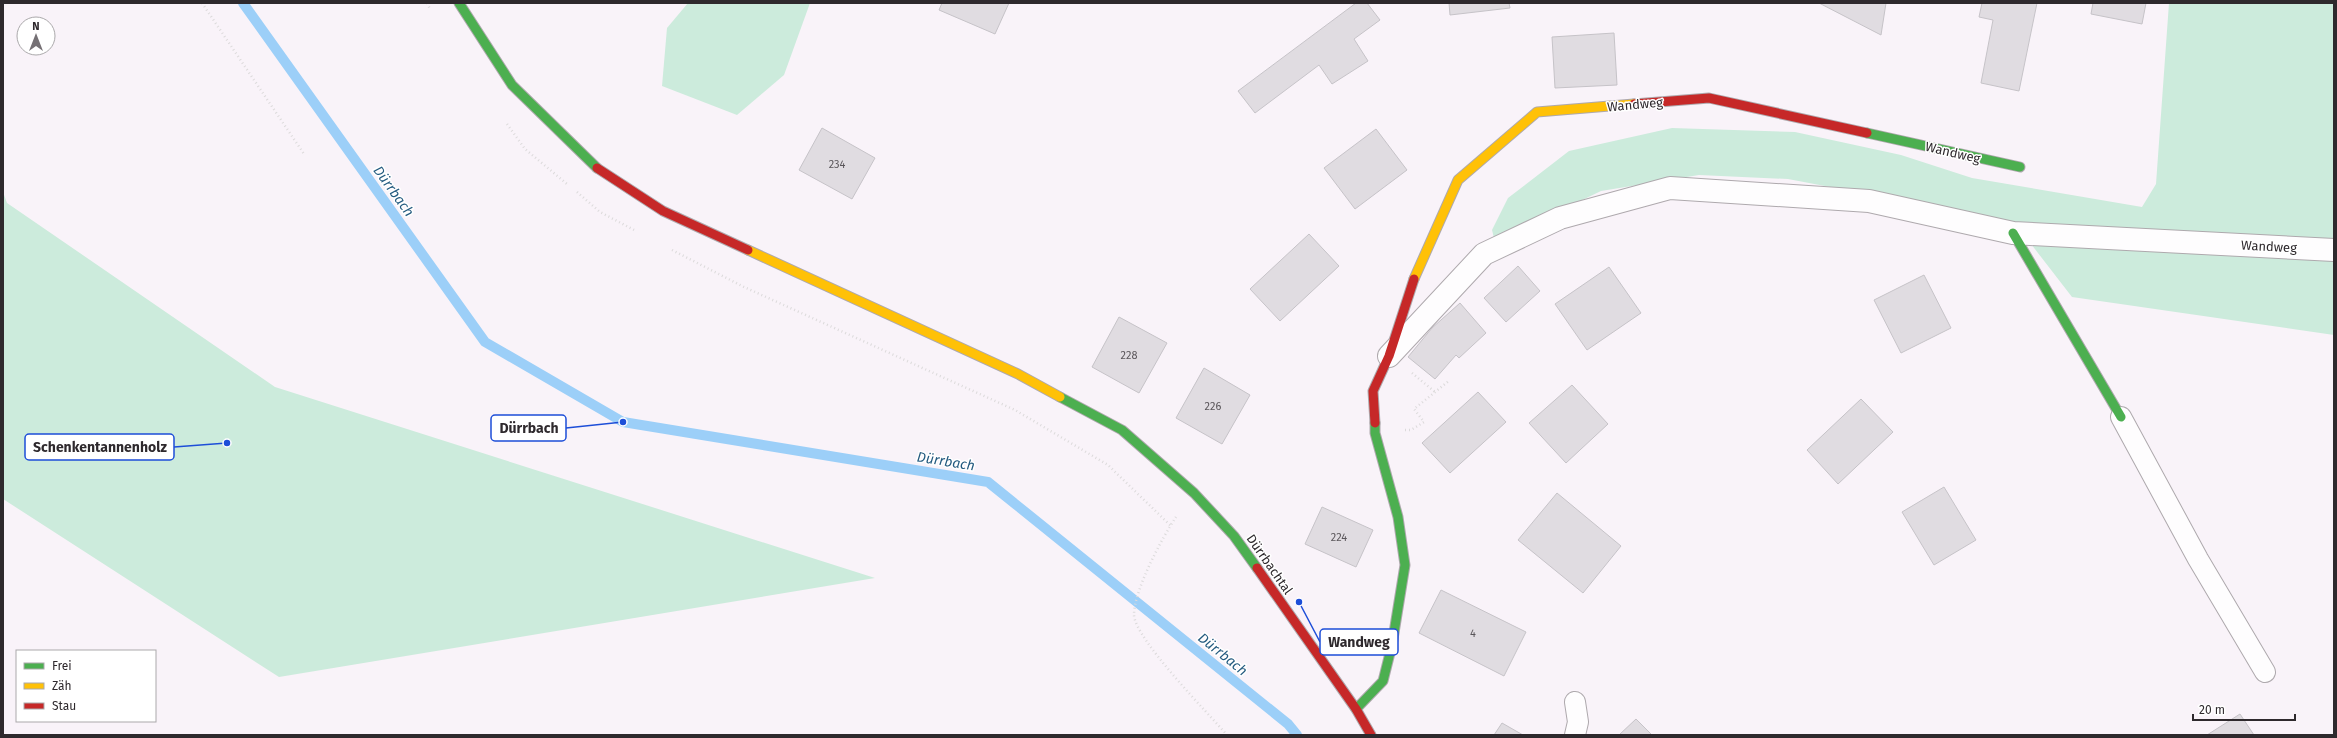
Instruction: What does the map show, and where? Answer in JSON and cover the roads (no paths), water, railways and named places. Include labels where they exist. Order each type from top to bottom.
[{"type":"street","name":"Dürrbachtal","points":[[459,3],[512,85],[593,166],[663,211],[1018,374],[1122,430],[1194,493],[1234,536],[1356,709],[1372,735]]},
{"type":"street","name":"Wandweg","points":[[1356,709],[1382,681],[1392,645],[1405,566],[1398,517],[1375,433],[1373,391],[1389,356],[1410,287],[1458,180],[1537,112],[1709,98],[2020,167]]},
{"type":"street","name":"Wandweg","points":[[1389,356],[1484,254],[1560,218],[1670,188],[1869,202],[2013,233],[2334,250]]},
{"type":"street","points":[[2013,233],[2121,417]]},
{"type":"lane","points":[[2121,417],[2198,559],[2265,672]]},
{"type":"lane","points":[[1575,702],[1578,722],[1575,735]]},
{"type":"waterway","name":"Dürrbach","points":[[243,3],[485,342],[623,422],[988,482],[1288,724],[1297,735]]},
{"type":"place","name":"Dürrbach","points":[[623,422]]},
{"type":"place","name":"Schenkentannenholz","points":[[227,443]]},
{"type":"place","name":"Wandweg","points":[[1299,602]]}]
